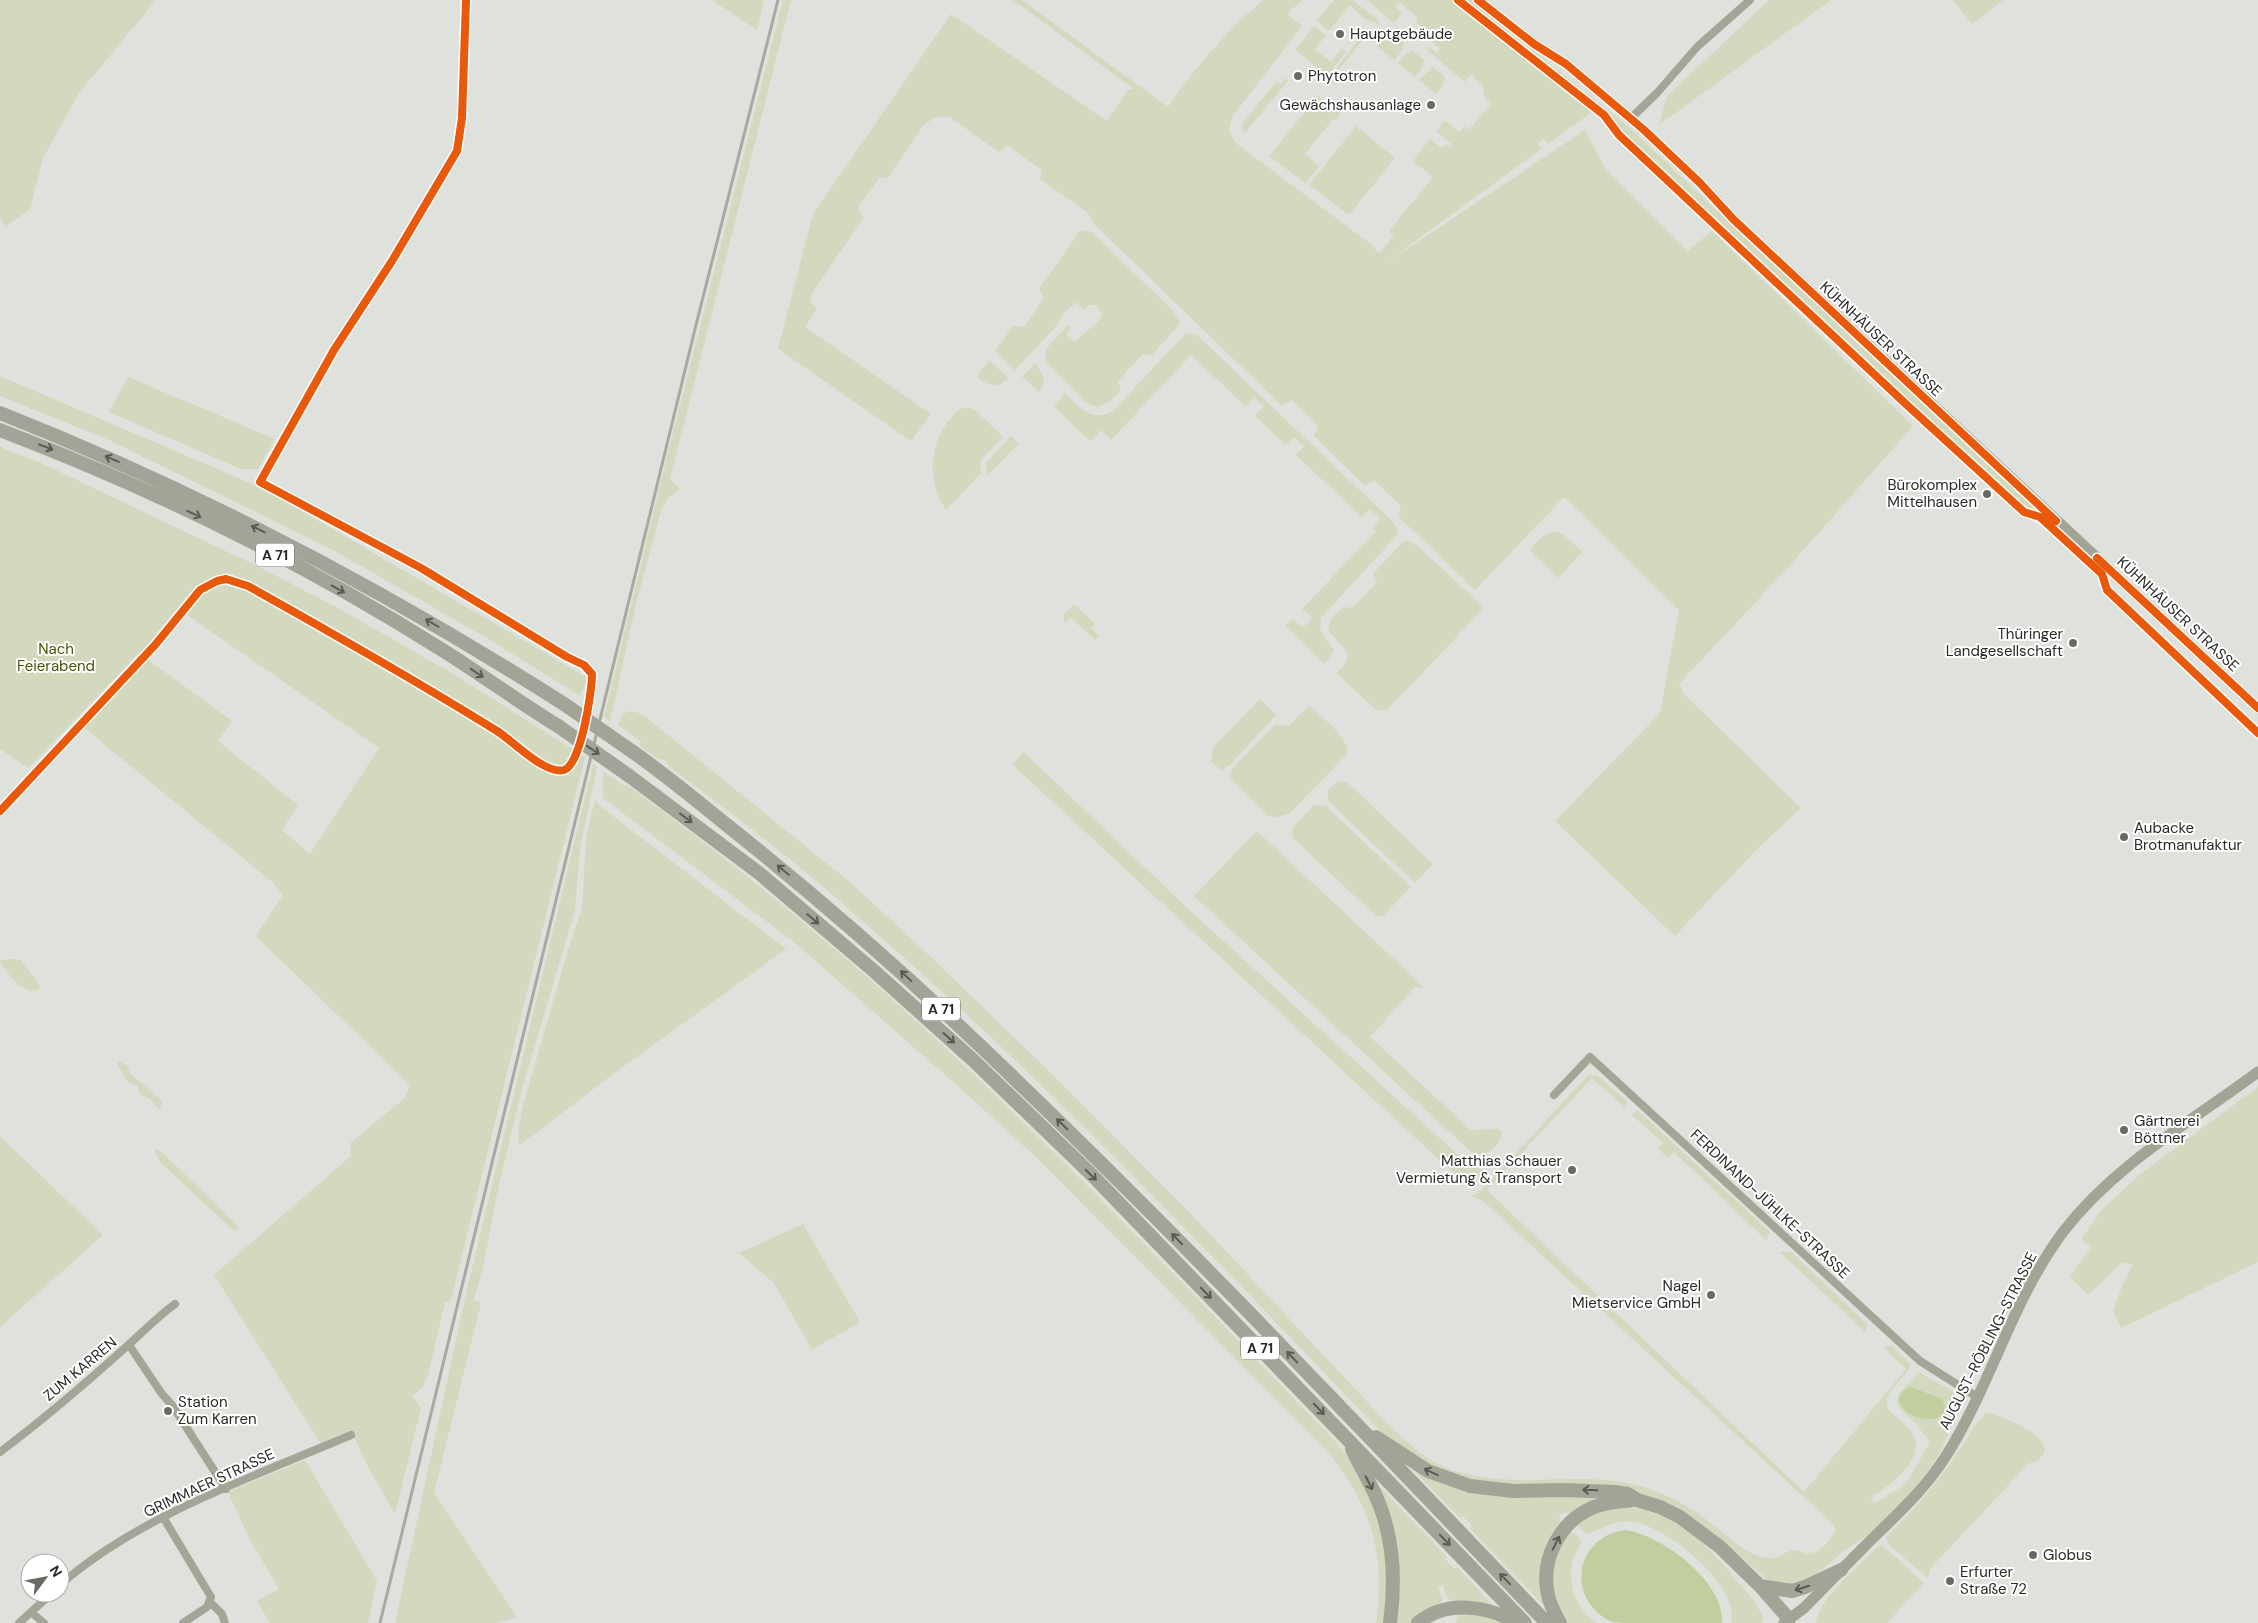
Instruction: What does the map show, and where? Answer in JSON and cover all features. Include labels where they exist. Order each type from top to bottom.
[{"type":"highway","name":"A 71","points":[[0,413],[141,471],[346,574],[446,631],[564,704],[633,752],[760,852],[902,972],[1108,1168],[1546,1623]]},
{"type":"highway","name":"A 71","points":[[0,430],[55,451],[235,534],[340,590],[443,650],[628,775],[759,873],[874,971],[973,1060],[1092,1175],[1525,1623]]},
{"type":"highway","points":[[1362,1430],[1386,1443],[1428,1471],[1470,1486],[1513,1491],[1597,1490],[1628,1494],[1637,1500],[1660,1507],[1702,1531],[1760,1586],[1789,1622]]},
{"type":"highway","points":[[1348,1439],[1375,1494],[1389,1533],[1393,1572],[1393,1599],[1390,1623]]},
{"type":"highway","points":[[1560,1623],[1548,1596],[1546,1575],[1552,1550],[1560,1535],[1575,1518],[1590,1509],[1613,1502],[1637,1500]]},
{"type":"highway","points":[[1760,1586],[1792,1591],[1805,1588],[1841,1570]]},
{"type":"highway","points":[[1418,1623],[1444,1610],[1468,1607],[1495,1613],[1518,1623]]},
{"type":"street","name":"KÜHNHÄUSER STRASSE","points":[[1478,0],[1534,44],[1566,64],[1630,119],[1836,316],[2258,708]]},
{"type":"street","points":[[1630,119],[1657,94],[1697,47],[1750,0]]},
{"type":"street","name":"FERDINAND-JÜHLKE-STRASSE","points":[[1554,1094],[1590,1057],[1920,1361],[1976,1397]]},
{"type":"street","name":"AUGUST-RÖBLING-STRASSE","points":[[1789,1622],[1911,1500],[1945,1457],[2032,1280],[2063,1232],[2084,1208],[2127,1166],[2258,1072]]},
{"type":"street","name":"ZUM KARREN","points":[[0,1452],[129,1345],[135,1337],[175,1304]]},
{"type":"street","points":[[129,1345],[162,1394],[172,1404],[226,1489]]},
{"type":"street","name":"GRIMMAER STRASSE","points":[[70,1577],[79,1569],[163,1517],[351,1435]]},
{"type":"street","points":[[163,1517],[210,1592],[210,1602],[203,1610],[183,1623]]},
{"type":"street","points":[[210,1602],[222,1614],[225,1623]]},
{"type":"street","points":[[19,1623],[42,1603]]},
{"type":"street","points":[[32,1613],[44,1623]]},
{"type":"green space","points":[[0,0],[156,0],[79,93],[43,158],[30,209],[7,226],[0,219]]},
{"type":"green space","points":[[712,0],[764,0],[757,30]]},
{"type":"green space","points":[[783,0],[791,0],[670,479],[680,490],[669,497],[662,507],[636,604],[610,722],[604,717],[667,457]]},
{"type":"green space","points":[[1013,0],[1022,0],[1168,107],[1212,50],[1236,24],[1263,0],[1302,0],[1287,14],[1302,26],[1232,117],[1229,129],[1237,144],[1376,248],[1375,250],[1380,253],[1394,235],[1389,231],[1433,177],[1413,161],[1430,139],[1441,148],[1446,145],[1450,148],[1452,144],[1436,131],[1445,121],[1459,132],[1464,126],[1469,130],[1491,104],[1484,97],[1483,86],[1471,74],[1465,82],[1427,50],[1429,47],[1437,53],[1440,49],[1429,39],[1431,35],[1416,22],[1418,18],[1399,2],[1395,7],[1402,13],[1394,23],[1367,0],[1452,0],[1592,112],[1548,144],[1544,139],[1538,143],[1541,149],[1383,265],[1585,130],[1605,168],[1688,251],[1712,231],[1913,426],[1793,562],[1679,684],[1683,693],[1801,808],[1757,849],[1675,936],[1555,821],[1660,713],[1679,610],[1564,497],[1475,590],[1398,516],[1401,506],[1374,480],[1365,486],[1314,436],[1318,426],[1292,400],[1281,405],[1094,224],[1087,212],[1040,179],[1042,170],[1008,146],[999,152],[947,117],[936,118],[923,126],[888,178],[879,178],[858,208],[864,217],[812,293],[810,301],[817,309],[805,327],[931,414],[911,441],[778,349],[813,214],[951,14],[1107,121],[1128,90],[1134,89]]},
{"type":"green space","points":[[1334,0],[1353,0],[1379,21],[1378,24],[1365,19],[1350,5],[1329,31],[1317,21]]},
{"type":"green space","points":[[1461,0],[1471,0],[1630,128],[1773,264],[2088,555],[2090,559],[2043,518],[2024,510],[1621,134],[1601,112]]},
{"type":"green space","points":[[1769,0],[1831,0],[1659,125],[1667,96]]},
{"type":"green space","points":[[1953,0],[2003,0],[1972,24]]},
{"type":"green space","points":[[1314,26],[1326,35],[1315,49],[1331,62],[1342,48],[1346,52],[1327,76],[1295,50]]},
{"type":"green space","points":[[1381,30],[1373,43],[1365,37],[1332,78],[1329,78],[1365,31]]},
{"type":"green space","points":[[1392,33],[1404,43],[1402,51],[1394,60],[1377,46]]},
{"type":"green space","points":[[1412,50],[1424,60],[1422,68],[1415,77],[1398,63]]},
{"type":"green space","points":[[1433,67],[1445,77],[1443,85],[1436,94],[1419,80]]},
{"type":"green space","points":[[1285,78],[1288,81],[1245,133],[1242,127],[1243,122],[1277,81],[1281,84]]},
{"type":"green space","points":[[1318,96],[1326,102],[1324,105],[1327,108],[1330,105],[1341,114],[1336,120],[1333,119],[1305,154],[1319,166],[1305,183],[1269,156]]},
{"type":"green space","points":[[1356,126],[1395,158],[1349,215],[1309,185]]},
{"type":"green space","points":[[1080,231],[1092,232],[1172,310],[1180,321],[1179,325],[1151,356],[1143,354],[1118,381],[1121,390],[1109,402],[1097,407],[1085,402],[1045,360],[1047,348],[1068,325],[1071,328],[1067,333],[1069,338],[1075,341],[1099,321],[1102,314],[1096,305],[1089,305],[1084,310],[1075,302],[1060,318],[1059,323],[1015,370],[995,351],[1013,326],[1024,327],[1044,298],[1039,289]]},
{"type":"green space","points":[[1186,333],[1198,336],[1390,519],[1397,528],[1397,535],[1321,618],[1320,630],[1334,651],[1325,664],[1285,626],[1293,619],[1303,628],[1312,618],[1302,609],[1376,531],[1373,528],[1381,519],[1370,509],[1362,517],[1296,455],[1304,446],[1294,437],[1286,445],[1255,416],[1264,406],[1254,398],[1246,407],[1191,355],[1111,440],[1101,430],[1090,441],[1054,406],[1065,393],[1081,408],[1093,415],[1106,414],[1113,411]]},
{"type":"green space","points":[[989,360],[1008,378],[1004,382],[992,385],[985,383],[977,377]]},
{"type":"green space","points":[[1035,363],[1044,381],[1039,392],[1022,377]]},
{"type":"green space","points":[[0,376],[262,488],[588,678],[580,696],[485,637],[333,550],[111,441],[0,396]]},
{"type":"green space","points":[[128,377],[275,439],[258,469],[241,469],[109,412]]},
{"type":"green space","points":[[967,407],[975,410],[1003,437],[980,461],[981,473],[946,510],[940,499],[933,477],[936,444],[953,415]]},
{"type":"green space","points":[[1011,436],[1019,443],[987,476],[986,463]]},
{"type":"green space","name":"Nach Feierabend","points":[[0,447],[39,462],[261,568],[336,607],[450,672],[574,750],[571,758],[564,766],[554,767],[547,764],[505,733],[384,658],[247,582],[221,577],[209,580],[197,587],[145,652],[141,651],[28,768],[0,749]]},
{"type":"green space","points":[[1555,531],[1564,535],[1582,552],[1558,578],[1529,550],[1543,536]]},
{"type":"green space","points":[[1407,540],[1420,548],[1484,608],[1387,710],[1376,710],[1337,673],[1347,660],[1347,654],[1328,629],[1331,619],[1343,607],[1352,608],[1377,582],[1373,574]]},
{"type":"green space","points":[[228,581],[246,586],[393,669],[513,745],[545,769],[566,774],[571,771],[580,754],[585,757],[451,1300],[445,1302],[428,1375],[422,1388],[412,1396],[421,1408],[395,1514],[367,1465],[351,1430],[321,1444],[214,1275],[351,1156],[350,1143],[405,1098],[410,1085],[256,936],[283,895],[272,882],[82,726],[147,659],[232,721],[218,741],[298,805],[282,830],[310,854],[379,748],[183,612],[208,587]]},
{"type":"green space","points":[[1074,604],[1095,624],[1091,628],[1099,636],[1095,640],[1071,618],[1065,623],[1064,614]]},
{"type":"green space","points":[[1260,699],[1276,715],[1229,766],[1221,770],[1211,761],[1213,747]]},
{"type":"green space","points":[[1309,705],[1340,735],[1347,748],[1347,754],[1290,813],[1274,818],[1267,815],[1229,777],[1232,769],[1275,724],[1289,726]]},
{"type":"green space","points":[[629,711],[639,713],[647,718],[851,883],[916,943],[1047,1069],[1192,1215],[1385,1421],[1434,1462],[1460,1472],[1487,1478],[1514,1480],[1596,1479],[1623,1482],[1650,1489],[1690,1508],[1745,1550],[1760,1557],[1776,1557],[1795,1550],[1805,1553],[1815,1552],[1828,1542],[1836,1529],[1832,1523],[1482,1200],[1470,1196],[1479,1193],[1588,1075],[1598,1076],[1628,1102],[1624,1107],[1592,1078],[1487,1190],[1804,1492],[1906,1369],[1883,1347],[1892,1346],[1911,1364],[1890,1393],[1887,1406],[1913,1434],[1916,1445],[1914,1456],[1908,1466],[1890,1484],[1871,1498],[1874,1504],[1901,1487],[1908,1480],[1930,1442],[1913,1420],[1900,1409],[1897,1402],[1899,1393],[1919,1372],[1952,1391],[1957,1397],[1957,1410],[1942,1449],[1932,1466],[1904,1501],[1868,1535],[1848,1548],[1812,1578],[1794,1586],[1769,1581],[1717,1536],[1692,1517],[1667,1503],[1621,1488],[1530,1486],[1467,1480],[1427,1465],[1392,1442],[1378,1429],[1085,1128],[1025,1069],[901,955],[803,870],[747,825],[671,768],[664,760],[658,759],[640,746],[641,742],[618,725],[622,715]]},
{"type":"green space","points":[[1024,752],[1185,906],[1469,1165],[1487,1171],[1474,1182],[1463,1182],[1013,765]]},
{"type":"green space","points":[[593,764],[597,767],[580,848],[575,910],[521,1092],[497,1194],[483,1267],[474,1300],[481,1303],[434,1493],[517,1617],[495,1623],[395,1623],[465,1298]]},
{"type":"green space","points":[[603,771],[625,786],[626,784],[729,862],[796,916],[951,1053],[1063,1161],[1333,1439],[1352,1461],[1376,1505],[1389,1563],[1386,1623],[1376,1623],[1379,1573],[1371,1528],[1363,1506],[1352,1486],[1322,1446],[1039,1160],[969,1096],[794,942],[603,798]]},
{"type":"green space","points":[[1338,781],[1348,783],[1433,864],[1415,883],[1329,802],[1327,791]]},
{"type":"green space","points":[[595,799],[600,806],[786,949],[613,1074],[519,1146],[518,1132],[522,1109],[568,950],[582,909],[586,838]]},
{"type":"green space","points":[[1314,805],[1326,806],[1411,887],[1383,916],[1376,916],[1292,837],[1292,828]]},
{"type":"green space","points":[[1257,831],[1425,988],[1415,987],[1370,1037],[1471,1130],[1499,1129],[1501,1133],[1500,1138],[1491,1150],[1481,1154],[1471,1152],[1194,896]]},
{"type":"green space","points":[[1,960],[21,960],[40,986],[37,991],[31,991],[20,986],[0,963]]},
{"type":"green space","points":[[120,1061],[128,1067],[130,1073],[163,1102],[159,1110],[150,1099],[140,1094],[138,1087],[127,1081],[117,1063]]},
{"type":"green space","points":[[2258,1087],[2258,1262],[2121,1328],[2113,1311],[2133,1264],[2121,1263],[2088,1295],[2070,1277],[2091,1247],[2081,1239],[2102,1210],[2139,1175]]},
{"type":"green space","points":[[1637,1110],[1770,1232],[1766,1240],[1674,1152],[1668,1158],[1658,1149],[1663,1143],[1632,1115]]},
{"type":"green space","points":[[0,1136],[103,1235],[0,1327]]},
{"type":"green space","points":[[154,1149],[161,1151],[239,1227],[234,1231],[160,1162]]},
{"type":"green space","points":[[803,1224],[860,1322],[812,1350],[774,1283],[739,1253]]},
{"type":"green space","points":[[1790,1251],[1867,1324],[1865,1332],[1780,1252]]},
{"type":"green space","points":[[1984,1413],[2009,1420],[2035,1435],[2041,1441],[2044,1452],[2035,1463],[2029,1463],[1930,1569],[1928,1578],[1888,1544],[1886,1537],[1936,1482],[1978,1421],[1984,1417]]},
{"type":"green space","points":[[305,1460],[377,1581],[368,1623],[270,1623],[257,1601],[279,1589],[249,1538],[228,1492]]},
{"type":"green space","points":[[1413,1467],[1434,1479],[1607,1496],[1571,1514],[1563,1512],[1559,1516],[1562,1522],[1547,1609],[1470,1529],[1472,1526],[1463,1516],[1460,1518],[1412,1469]]},
{"type":"green space","points":[[1379,1486],[1447,1557],[1445,1559],[1455,1569],[1457,1567],[1495,1608],[1454,1604],[1447,1597],[1443,1585],[1438,1587],[1442,1600],[1439,1606],[1411,1623],[1394,1623],[1399,1580],[1398,1549]]},
{"type":"green space","points":[[1627,1506],[1644,1509],[1660,1515],[1689,1532],[1701,1542],[1751,1598],[1763,1618],[1761,1623],[1731,1623],[1731,1608],[1725,1592],[1713,1576],[1699,1560],[1682,1546],[1648,1526],[1627,1521],[1615,1523],[1587,1534],[1579,1527],[1580,1521],[1591,1513]]},
{"type":"green space","points":[[1570,1533],[1575,1533],[1581,1541],[1571,1569],[1572,1587],[1583,1611],[1597,1623],[1567,1623],[1556,1600],[1552,1577],[1553,1566],[1562,1544]]},
{"type":"green space","points":[[1882,1545],[1924,1583],[1887,1623],[1816,1623],[1818,1614],[1832,1593],[1877,1547]]},
{"type":"green space","points":[[1471,1612],[1503,1623],[1456,1623],[1455,1620],[1462,1613]]},
{"type":"shaded area","points":[[1911,1387],[1942,1399],[1945,1406],[1944,1414],[1936,1418],[1926,1419],[1916,1417],[1908,1412],[1901,1406],[1899,1400],[1902,1393]]},
{"type":"shaded area","points":[[1626,1530],[1657,1541],[1689,1563],[1703,1577],[1713,1592],[1720,1607],[1722,1623],[1612,1622],[1597,1612],[1587,1599],[1582,1585],[1582,1570],[1586,1556],[1595,1544],[1609,1535]]},
{"type":"railway","points":[[380,1623],[696,325],[778,0]]},
{"type":"cycle path","points":[[0,811],[155,645],[200,590],[217,581],[226,579],[248,586],[404,675],[497,731],[529,756],[548,767],[564,770],[570,765],[576,755],[584,726],[592,674],[584,665],[567,657],[421,568],[260,482],[334,350],[392,261],[457,151],[462,118],[466,0]]},
{"type":"cycle path","points":[[1458,0],[1604,115],[1619,135],[1908,406],[2024,512],[2040,517],[2102,574],[2107,590],[2258,733]]},
{"type":"cycle path","points":[[1478,0],[1534,44],[1566,64],[1643,129],[1700,183],[1733,219],[2056,521]]},
{"type":"cycle path","points":[[2097,558],[2258,708]]},
{"type":"place","name":"Hauptgebäude","points":[[1340,34]]},
{"type":"place","name":"Phytotron","points":[[1298,76]]},
{"type":"place","name":"Gewächshausanlage","points":[[1431,105]]},
{"type":"place","name":"Bürokomplex Mittelhausen","points":[[1987,494]]},
{"type":"place","name":"Thüringer Landgesellschaft","points":[[2073,643]]},
{"type":"place","name":"Aubacke Brotmanufaktur","points":[[2124,837]]},
{"type":"place","name":"Gärtnerei Böttner","points":[[2124,1130]]},
{"type":"place","name":"Matthias Schauer Vermietung & Transport","points":[[1572,1170]]},
{"type":"place","name":"Nagel Mietservice GmbH","points":[[1711,1295]]},
{"type":"place","name":"Station Zum Karren","points":[[168,1411]]},
{"type":"place","name":"Globus","points":[[2033,1555]]},
{"type":"place","name":"Erfurter Straße 72","points":[[1950,1581]]}]
